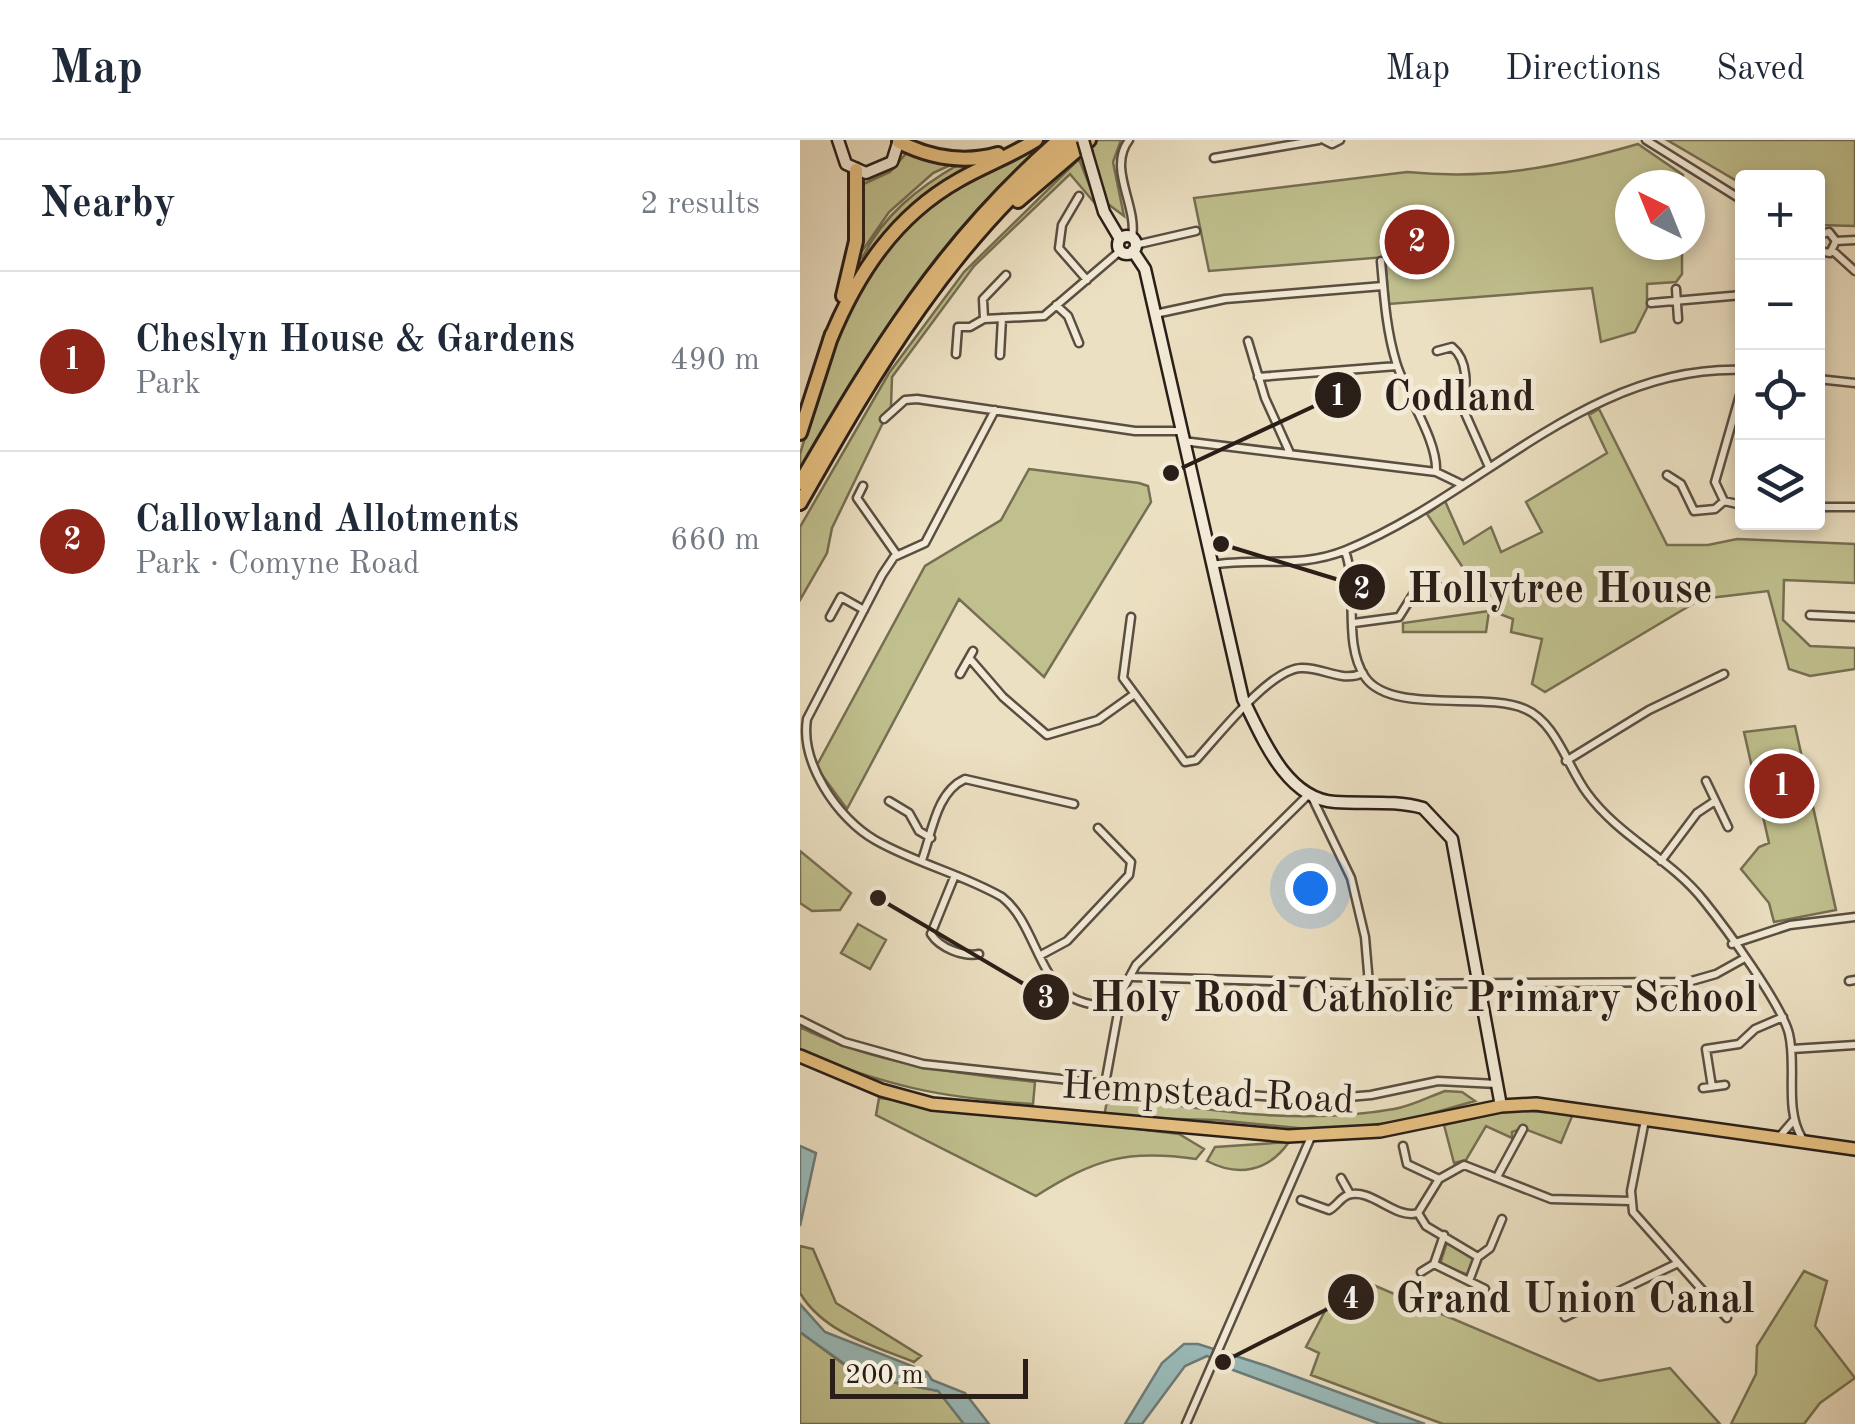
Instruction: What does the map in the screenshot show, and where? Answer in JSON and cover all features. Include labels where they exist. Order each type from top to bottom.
[{"type":"highway","points":[[830,340],[860,276],[901,224],[949,186],[1034,140]]},
{"type":"highway","points":[[899,141],[958,160],[990,156],[1034,140]]},
{"type":"highway","points":[[800,483],[874,356],[933,270],[1002,192],[1059,140]]},
{"type":"highway","points":[[800,503],[868,385],[954,260],[1008,199],[1074,140]]},
{"type":"highway","points":[[868,385],[989,230],[1086,145]]},
{"type":"highway","points":[[800,432],[830,340],[856,240],[856,170]]},
{"type":"main road","name":"Hempstead Road","points":[[800,1056],[880,1090],[932,1104],[1126,1124],[1311,1138],[1401,1128],[1500,1106],[1561,1106],[1855,1148]]},
{"type":"street","points":[[838,140],[840,154],[856,170],[872,173],[888,166],[899,141]]},
{"type":"street","points":[[1128,245],[1133,215],[1120,160],[1129,140]]},
{"type":"street","points":[[1214,158],[1340,140]]},
{"type":"street","points":[[1646,140],[1735,196]]},
{"type":"street","points":[[1086,145],[1104,212],[1145,269],[1210,565],[1252,703],[1275,759],[1310,793],[1351,878],[1365,937],[1369,984]]},
{"type":"street","points":[[1078,196],[1062,224],[1058,248],[1087,280]]},
{"type":"street","points":[[956,354],[958,327],[970,327],[984,319],[1033,319],[1056,306],[1128,245],[1196,232]]},
{"type":"street","points":[[1825,233],[1830,232],[1836,241]]},
{"type":"street","points":[[1836,241],[1855,240]]},
{"type":"street","points":[[1833,251],[1836,241]]},
{"type":"street","points":[[1825,252],[1833,251],[1855,271]]},
{"type":"street","points":[[1381,261],[1397,366],[1437,454],[1436,472]]},
{"type":"street","points":[[984,319],[983,299],[1006,274]]},
{"type":"street","points":[[1155,314],[1225,299],[1383,286]]},
{"type":"street","points":[[1676,289],[1678,319]]},
{"type":"street","points":[[1651,303],[1735,296]]},
{"type":"street","points":[[1056,306],[1068,316],[1079,343]]},
{"type":"street","points":[[1000,355],[1002,318]]},
{"type":"street","points":[[1248,341],[1258,377],[1290,452]]},
{"type":"street","points":[[1438,352],[1452,348],[1459,353],[1468,389],[1461,404],[1489,467]]},
{"type":"street","points":[[1258,377],[1397,366]]},
{"type":"street","points":[[1210,565],[1305,563],[1344,551],[1405,521],[1489,467],[1640,383],[1685,372],[1735,370]]},
{"type":"street","points":[[1825,379],[1855,383]]},
{"type":"street","points":[[884,419],[905,400],[994,410],[1436,472],[1461,484]]},
{"type":"street","points":[[994,410],[929,538],[919,549],[898,555],[864,610],[806,719],[802,744],[811,768],[847,816],[872,839],[1008,901],[1059,986],[1072,998],[1118,1008]]},
{"type":"street","points":[[1724,501],[1715,478],[1735,411]]},
{"type":"street","points":[[1667,476],[1681,484],[1694,511],[1715,509],[1724,501]]},
{"type":"street","points":[[863,486],[857,498],[898,555]]},
{"type":"street","points":[[1724,501],[1735,503]]},
{"type":"street","points":[[1825,506],[1855,507]]},
{"type":"street","points":[[1344,551],[1363,674],[1378,688],[1395,695],[1524,708],[1545,724],[1600,809],[1697,892],[1783,1017],[1792,1050],[1793,1121],[1802,1138]]},
{"type":"street","points":[[1354,623],[1399,617],[1419,585],[1468,591]]},
{"type":"street","points":[[830,617],[841,597],[864,610]]},
{"type":"street","points":[[1810,615],[1855,617]]},
{"type":"street","points":[[1131,616],[1121,666],[1134,694],[1189,763],[1270,682],[1296,669],[1350,678],[1363,674]]},
{"type":"street","points":[[960,674],[972,656],[1003,697],[1047,734],[1098,720],[1134,694]]},
{"type":"street","points":[[1566,761],[1648,710],[1724,674]]},
{"type":"street","points":[[922,860],[946,793],[965,779],[1074,804]]},
{"type":"street","points":[[1706,781],[1728,827]]},
{"type":"street","points":[[1105,1084],[1122,991],[1134,976],[1139,961],[1310,793]]},
{"type":"street","points":[[1310,793],[1331,802],[1417,806],[1442,823],[1452,839],[1481,980],[1500,1106]]},
{"type":"street","points":[[889,801],[909,813],[919,831],[931,838]]},
{"type":"street","points":[[1661,862],[1697,813],[1716,801]]},
{"type":"street","points":[[1041,955],[1067,941],[1130,876],[1131,862],[1098,828]]},
{"type":"street","points":[[955,875],[931,928],[932,937],[968,956],[980,954]]},
{"type":"street","points":[[1732,944],[1790,925],[1855,917]]},
{"type":"street","points":[[1134,976],[1369,984],[1481,980],[1688,982],[1716,974],[1743,958]]},
{"type":"street","points":[[1706,1050],[1740,1044],[1755,1029],[1783,1017]]},
{"type":"street","name":"Hempstead Road","points":[[800,1020],[844,1042],[923,1064],[1105,1084],[1314,1100],[1371,1095],[1438,1081],[1498,1084]]},
{"type":"street","points":[[1704,1040],[1707,1088],[1725,1085]]},
{"type":"street","points":[[1792,1050],[1855,1045]]},
{"type":"street","points":[[1645,1120],[1630,1200],[1640,1225],[1727,1318]]},
{"type":"street","points":[[1781,1135],[1793,1121]]},
{"type":"street","points":[[1497,1177],[1523,1129]]},
{"type":"street","points":[[1186,1424],[1311,1138]]},
{"type":"street","points":[[1403,1146],[1407,1164],[1439,1179]]},
{"type":"street","points":[[1341,1178],[1350,1194],[1408,1216],[1418,1214],[1439,1179],[1464,1166],[1557,1200],[1630,1200]]},
{"type":"street","points":[[1301,1200],[1329,1210],[1350,1194]]},
{"type":"street","points":[[1418,1214],[1426,1226],[1478,1257]]},
{"type":"street","points":[[1469,1281],[1478,1257],[1490,1248],[1502,1220]]},
{"type":"street","points":[[1421,1272],[1434,1264],[1444,1235]]},
{"type":"street","points":[[1434,1264],[1485,1289]]},
{"type":"street","points":[[1565,1318],[1676,1264]]},
{"type":"green space","points":[[1095,140],[1121,140],[1113,162],[1124,216],[1108,204],[1089,144]]},
{"type":"green space","points":[[1667,140],[1855,140],[1855,226],[1825,225],[1825,170],[1735,170],[1735,180]]},
{"type":"green space","points":[[1042,142],[1046,144],[971,216],[938,255],[879,338],[800,471],[800,454],[843,313],[872,262],[940,194]]},
{"type":"green space","points":[[1638,144],[1676,170],[1615,170],[1615,260],[1682,260],[1682,274],[1676,282],[1647,284],[1647,308],[1635,332],[1601,342],[1592,288],[1389,304],[1385,257],[1209,271],[1194,198],[1407,172],[1495,173],[1579,160]]},
{"type":"green space","points":[[910,149],[957,162],[933,173],[889,212],[858,257],[859,186],[890,172]]},
{"type":"green space","points":[[1079,159],[1098,207],[1070,174],[974,266],[892,377],[891,406],[832,528],[827,553],[800,600],[800,527],[889,373],[964,272]]},
{"type":"green space","points":[[959,164],[980,164],[958,176],[853,276],[854,260],[862,258],[892,215]]},
{"type":"green space","points":[[1599,409],[1667,545],[1708,545],[1737,539],[1855,544],[1855,583],[1784,580],[1783,620],[1810,646],[1855,648],[1855,669],[1810,676],[1789,669],[1768,591],[1701,599],[1545,692],[1532,684],[1542,639],[1511,632],[1513,619],[1492,611],[1427,514],[1445,501],[1464,544],[1491,527],[1501,552],[1542,532],[1526,502],[1607,453],[1589,415]]},
{"type":"green space","points":[[1029,469],[1139,483],[1148,486],[1151,502],[1044,677],[959,599],[847,809],[816,767],[925,566],[1001,520]]},
{"type":"green space","points":[[1489,611],[1486,632],[1403,632],[1403,623]]},
{"type":"green space","points":[[1795,726],[1836,910],[1774,922],[1769,903],[1741,869],[1759,847],[1769,843],[1744,732]]},
{"type":"green space","points":[[800,851],[851,893],[840,910],[812,911],[800,903]]},
{"type":"green space","points":[[858,924],[886,940],[870,969],[841,953]]},
{"type":"green space","points":[[800,1027],[886,1058],[1035,1082],[1033,1104],[942,1094],[859,1073],[800,1051]]},
{"type":"green space","points":[[1445,1091],[1462,1092],[1475,1101],[1408,1120],[1328,1131],[1216,1120],[1104,1117],[1108,1095],[1215,1111],[1322,1116],[1394,1109]]},
{"type":"green space","points":[[879,1098],[1179,1134],[1204,1149],[1196,1159],[1150,1155],[1094,1165],[1036,1196],[876,1115]]},
{"type":"green space","points":[[1511,1110],[1573,1114],[1561,1143],[1522,1128],[1512,1132],[1512,1138],[1486,1126],[1466,1160],[1454,1163],[1444,1125]]},
{"type":"green space","points":[[1289,1142],[1272,1160],[1252,1169],[1230,1169],[1207,1161],[1215,1147]]},
{"type":"green space","points":[[1447,1242],[1474,1257],[1468,1275],[1440,1264]]},
{"type":"green space","points":[[800,1246],[813,1249],[836,1303],[921,1356],[914,1362],[850,1336],[822,1318],[800,1293]]},
{"type":"green space","points":[[1804,1271],[1827,1281],[1815,1326],[1855,1378],[1820,1403],[1804,1424],[1731,1424],[1756,1374],[1757,1346]]},
{"type":"green space","points":[[1345,1273],[1599,1381],[1670,1368],[1720,1424],[1443,1424],[1311,1375],[1319,1353],[1306,1347]]},
{"type":"green space","points":[[800,1332],[846,1366],[887,1381],[939,1391],[964,1424],[800,1424]]},
{"type":"water","points":[[800,1146],[816,1153],[800,1226]]},
{"type":"water","points":[[800,1304],[825,1332],[927,1372],[932,1380],[965,1393],[989,1424],[964,1424],[938,1391],[887,1381],[846,1365],[800,1332]]},
{"type":"water","points":[[1184,1344],[1198,1344],[1267,1366],[1425,1424],[1380,1424],[1233,1370],[1207,1356],[1185,1366],[1142,1424],[1125,1424],[1162,1363]]},
{"type":"place","name":"Callowland Allotments","points":[[1417,242]]},
{"type":"place","name":"Codland","points":[[1171,473]]},
{"type":"place","name":"Hollytree House","points":[[1221,544]]},
{"type":"place","name":"Cheslyn House & Gardens","points":[[1782,786]]},
{"type":"place","name":"Holy Rood Catholic Primary School","points":[[878,898]]},
{"type":"place","name":"Grand Union Canal","points":[[1223,1362]]}]
